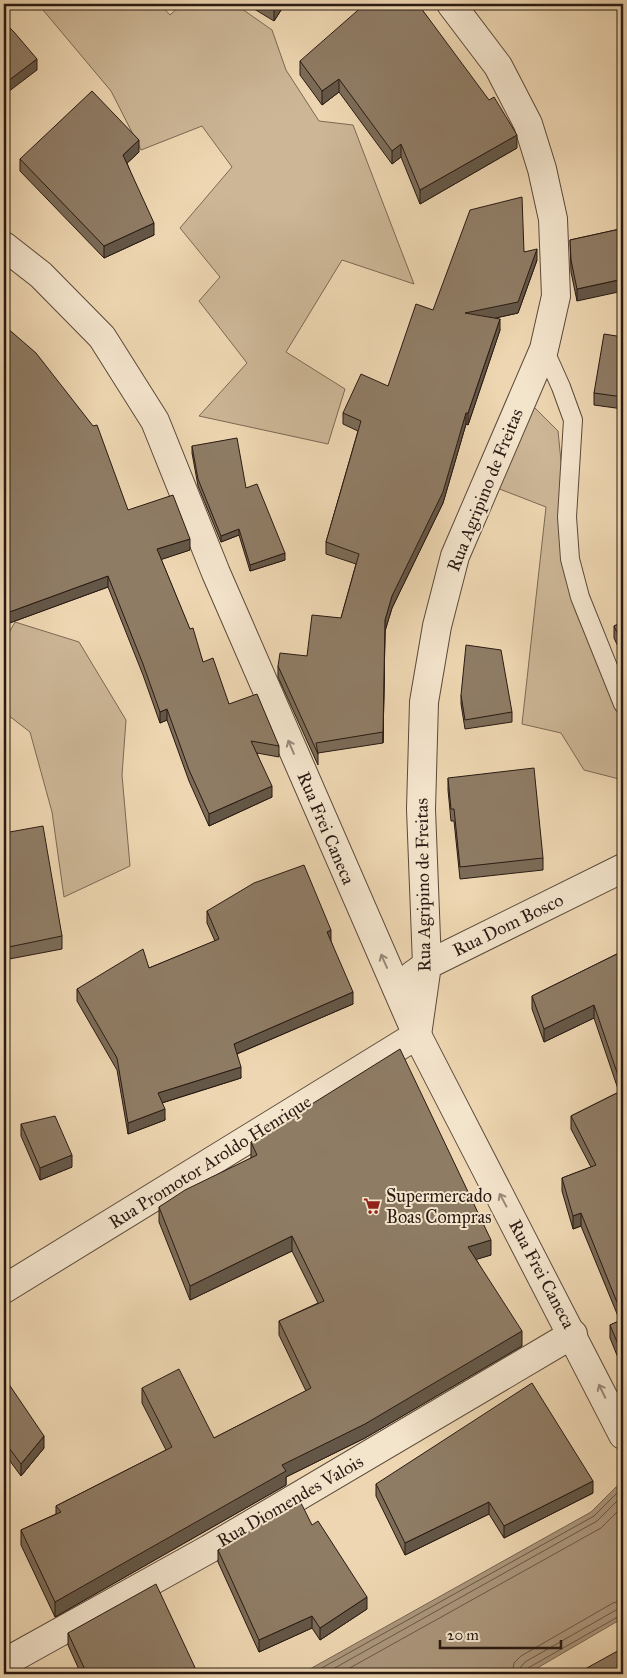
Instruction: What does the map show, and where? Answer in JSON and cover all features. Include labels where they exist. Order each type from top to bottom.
[{"type":"street","name":"Rua Agripino de Freitas","points":[[417,1035],[427,965],[421,809],[424,702],[437,626],[455,556],[544,349],[556,296],[553,219],[542,169],[528,124],[498,66],[451,4]]},
{"type":"street","name":"Rua Frei Caneca","points":[[4,246],[41,275],[102,337],[155,420],[224,591],[417,1035],[573,1334],[623,1435]]},
{"type":"street","name":"Rua Dom Bosco","points":[[396,988],[427,965],[623,868]]},
{"type":"street","name":"Rua Promotor Aroldo Henrique","points":[[4,1289],[417,1035]]},
{"type":"street","name":"Rua Diomendes Valois","points":[[4,1663],[210,1548],[573,1334]]},
{"type":"lane","points":[[544,349],[573,420],[567,517],[570,559],[580,597],[623,704]]},
{"type":"shaded area","points":[[38,4],[160,4],[170,15],[182,4],[235,4],[272,30],[286,70],[319,121],[353,125],[414,284],[342,260],[286,352],[345,389],[328,444],[199,416],[247,363],[199,301],[220,277],[180,228],[232,167],[202,126],[141,150],[111,91]]},
{"type":"shaded area","points":[[534,407],[558,431],[576,612],[623,721],[623,780],[584,770],[561,733],[522,724],[546,507],[497,488]]},
{"type":"shaded area","points":[[15,622],[79,642],[126,720],[122,775],[130,866],[64,897],[52,812],[30,732],[4,712],[4,642]]},
{"type":"water","points":[[623,1480],[623,1618],[527,1674],[301,1674],[591,1512]]},
{"type":"building","points":[[266,4],[277,4],[274,9]]},
{"type":"building","points":[[365,4],[418,4],[489,100],[494,97],[517,135],[420,190],[401,144],[392,151],[339,79],[322,91],[300,61]]},
{"type":"building","points":[[4,22],[37,59],[4,84]]},
{"type":"building","points":[[92,91],[139,140],[123,155],[154,223],[104,246],[20,159]]},
{"type":"building","points":[[522,197],[524,252],[537,249],[518,302],[465,313],[500,319],[468,413],[466,413],[443,492],[392,596],[385,620],[383,732],[316,743],[318,754],[278,666],[280,653],[307,656],[312,615],[341,618],[359,554],[326,542],[361,421],[343,413],[361,374],[388,386],[416,304],[433,310],[470,210]]},
{"type":"building","points":[[620,229],[623,243],[623,279],[577,289],[571,260],[570,240]]},
{"type":"building","points":[[6,327],[36,353],[93,426],[97,425],[128,510],[173,495],[190,539],[157,549],[190,629],[193,628],[203,662],[213,658],[229,704],[257,694],[279,746],[251,741],[272,786],[209,814],[189,770],[167,709],[160,712],[108,576],[4,614],[4,329]]},
{"type":"building","points":[[604,334],[623,337],[623,397],[594,393]]},
{"type":"building","points":[[237,438],[246,488],[257,484],[285,553],[250,565],[239,529],[221,536],[198,479],[192,446]]},
{"type":"building","points":[[623,622],[623,645],[614,626]]},
{"type":"building","points":[[466,645],[501,650],[512,712],[465,720],[461,695]]},
{"type":"building","points":[[534,768],[543,858],[460,867],[454,809],[451,809],[448,778]]},
{"type":"building","points":[[43,826],[62,936],[4,948],[4,833]]},
{"type":"building","points":[[304,865],[331,930],[327,932],[353,992],[234,1044],[241,1067],[158,1093],[165,1109],[128,1123],[117,1058],[77,989],[143,949],[149,968],[219,939],[207,911],[254,883]]},
{"type":"building","points":[[623,951],[623,1090],[594,1005],[544,1029],[532,996]]},
{"type":"building","points":[[400,1049],[491,1240],[468,1247],[522,1331],[365,1424],[282,1465],[286,1471],[55,1602],[21,1530],[61,1512],[56,1506],[172,1447],[142,1388],[179,1369],[214,1438],[311,1388],[279,1321],[324,1301],[292,1236],[190,1286],[159,1207],[185,1190],[257,1155],[251,1142]]},
{"type":"building","points":[[623,1090],[623,1317],[581,1213],[573,1216],[562,1178],[596,1165],[571,1116]]},
{"type":"building","points":[[55,1116],[72,1155],[40,1168],[21,1124]]},
{"type":"building","points":[[623,1319],[623,1356],[610,1325]]},
{"type":"building","points":[[4,1377],[44,1436],[21,1464],[4,1441]]},
{"type":"building","points":[[532,1383],[593,1481],[504,1526],[489,1502],[405,1543],[376,1484]]},
{"type":"building","points":[[300,1501],[312,1525],[318,1521],[367,1597],[320,1628],[312,1616],[259,1640],[218,1550]]},
{"type":"building","points":[[156,1584],[198,1674],[87,1674],[68,1633]]},
{"type":"building","points":[[623,1648],[623,1674],[576,1674]]},
{"type":"place","name":"Supermercado Boas Compras","points":[[372,1206]]}]
